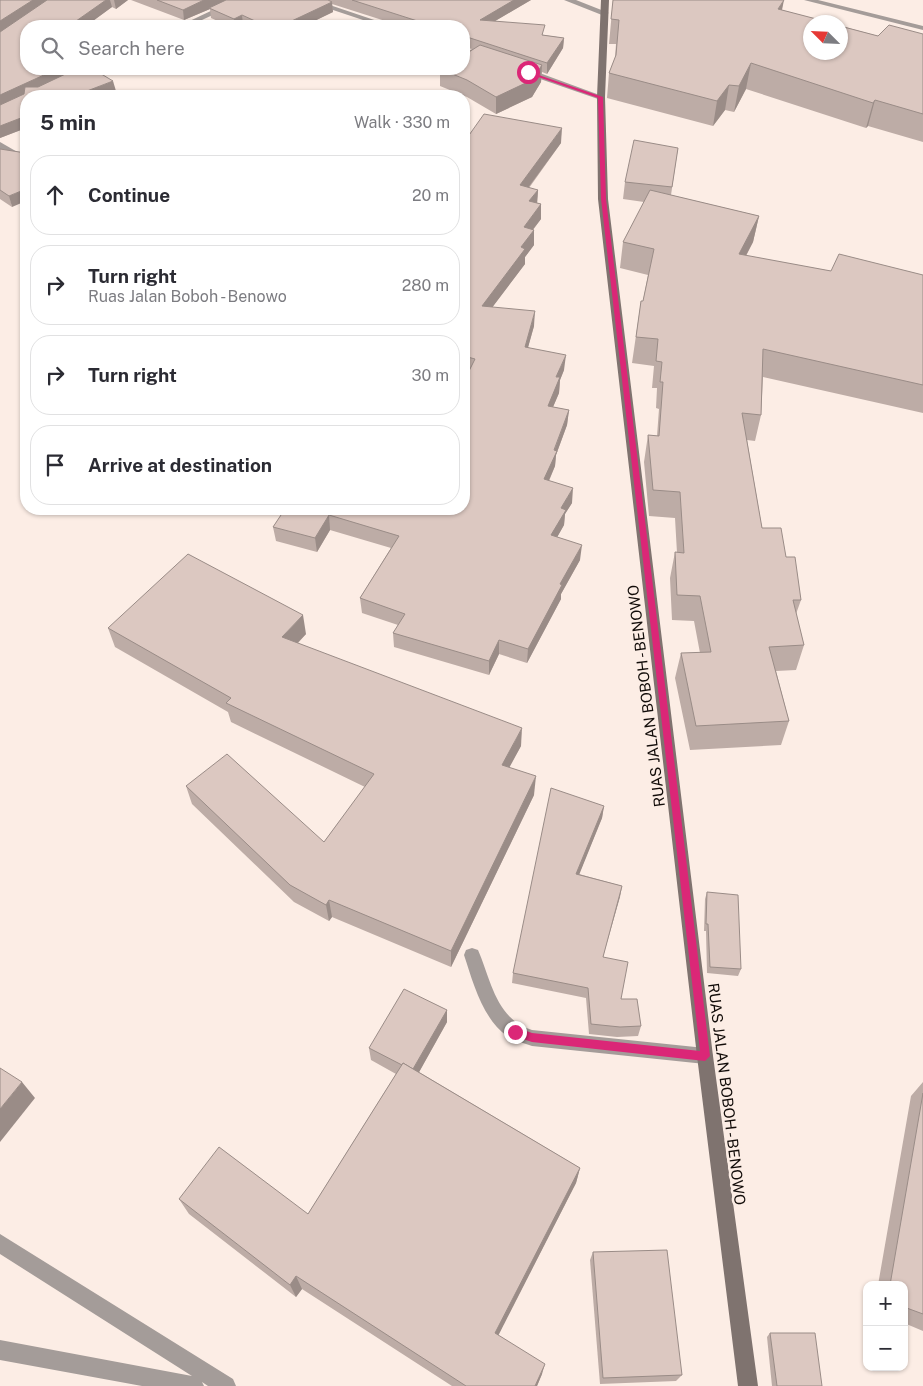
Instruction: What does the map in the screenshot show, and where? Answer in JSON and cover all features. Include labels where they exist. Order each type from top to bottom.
[{"type":"main road","name":"RUAS JALAN BOBOH - BENOWO","points":[[605,6],[600,97],[603,199],[705,1056],[748,1386]]},
{"type":"street","points":[[196,20],[241,0]]},
{"type":"street","points":[[307,0],[369,20]]},
{"type":"street","points":[[568,0],[605,6]]},
{"type":"street","points":[[808,0],[923,28]]},
{"type":"street","points":[[510,66],[600,97]]},
{"type":"street","points":[[0,145],[20,157]]},
{"type":"street","points":[[472,955],[486,994],[502,1021],[515,1032],[532,1038],[705,1056]]},
{"type":"street","points":[[0,1243],[226,1386]]},
{"type":"street","points":[[0,1350],[194,1386]]},
{"type":"building","points":[[0,0],[33,0],[0,21]]},
{"type":"building","points":[[47,0],[106,0],[78,20],[20,20],[20,75],[44,75],[0,95],[0,32]]},
{"type":"building","points":[[157,0],[204,0],[183,10]]},
{"type":"building","points":[[226,0],[328,0],[332,2],[294,20],[253,20],[242,15],[234,19],[209,8]]},
{"type":"building","points":[[352,0],[514,0],[480,20],[545,25],[542,35],[564,38],[547,63],[470,38],[470,20],[414,20]]},
{"type":"building","points":[[613,0],[784,0],[778,9],[803,16],[803,60],[848,60],[848,28],[878,36],[889,25],[923,34],[923,114],[875,100],[873,103],[751,63],[739,86],[729,85],[717,101],[609,73],[616,55],[619,20],[611,19]]},
{"type":"building","points":[[480,45],[542,65],[532,80],[496,97],[455,75],[470,75],[470,51]]},
{"type":"building","points":[[63,75],[103,75],[113,81],[90,90],[25,90],[25,87],[38,87]]},
{"type":"building","points":[[20,96],[20,118],[0,126],[0,105]]},
{"type":"building","points":[[484,114],[562,128],[520,185],[538,190],[529,201],[541,204],[524,227],[534,230],[521,247],[525,249],[482,306],[535,311],[525,347],[566,355],[556,377],[560,377],[548,406],[569,410],[554,450],[557,451],[544,479],[573,488],[561,508],[566,510],[551,535],[582,545],[560,584],[562,585],[528,649],[499,640],[489,661],[393,633],[405,614],[360,598],[399,536],[329,515],[470,515],[470,369],[475,359],[470,358],[470,134]]},
{"type":"building","points":[[634,140],[678,148],[672,187],[625,182]]},
{"type":"building","points":[[0,149],[20,152],[20,191],[9,196],[0,190]]},
{"type":"building","points":[[650,190],[759,216],[739,254],[831,271],[839,254],[923,275],[923,385],[763,349],[761,415],[742,413],[762,528],[781,528],[786,557],[795,557],[801,600],[793,600],[804,645],[769,647],[789,721],[696,726],[681,653],[711,652],[700,596],[677,595],[675,552],[684,553],[680,492],[653,490],[648,435],[659,436],[663,382],[660,382],[662,362],[656,361],[658,339],[636,337],[641,301],[643,301],[654,249],[623,242]]},
{"type":"building","points":[[281,515],[329,515],[315,538],[273,527]]},
{"type":"building","points":[[188,554],[303,615],[282,637],[522,728],[502,765],[536,776],[451,951],[329,900],[326,905],[290,885],[186,786],[227,754],[324,842],[374,774],[226,703],[231,698],[108,628]]},
{"type":"building","points":[[551,788],[604,806],[576,874],[622,886],[603,957],[628,962],[621,999],[637,999],[641,1026],[620,1027],[591,1024],[588,988],[513,973]]},
{"type":"building","points":[[707,892],[738,895],[741,969],[710,967],[708,924],[706,924]]},
{"type":"building","points":[[404,989],[447,1010],[413,1069],[369,1048]]},
{"type":"building","points":[[403,1063],[580,1168],[495,1333],[545,1364],[535,1386],[466,1386],[296,1276],[290,1285],[179,1199],[219,1147],[308,1214]]},
{"type":"building","points":[[0,1068],[22,1082],[0,1109]]},
{"type":"building","points":[[923,1093],[923,1314],[908,1308],[908,1281],[891,1281]]},
{"type":"building","points":[[667,1250],[682,1375],[603,1378],[593,1252]]},
{"type":"building","points":[[770,1333],[815,1333],[822,1386],[777,1386]]},
{"type":"route","points":[[515,1032],[532,1038],[705,1056],[603,199],[600,97],[528,72]]}]
